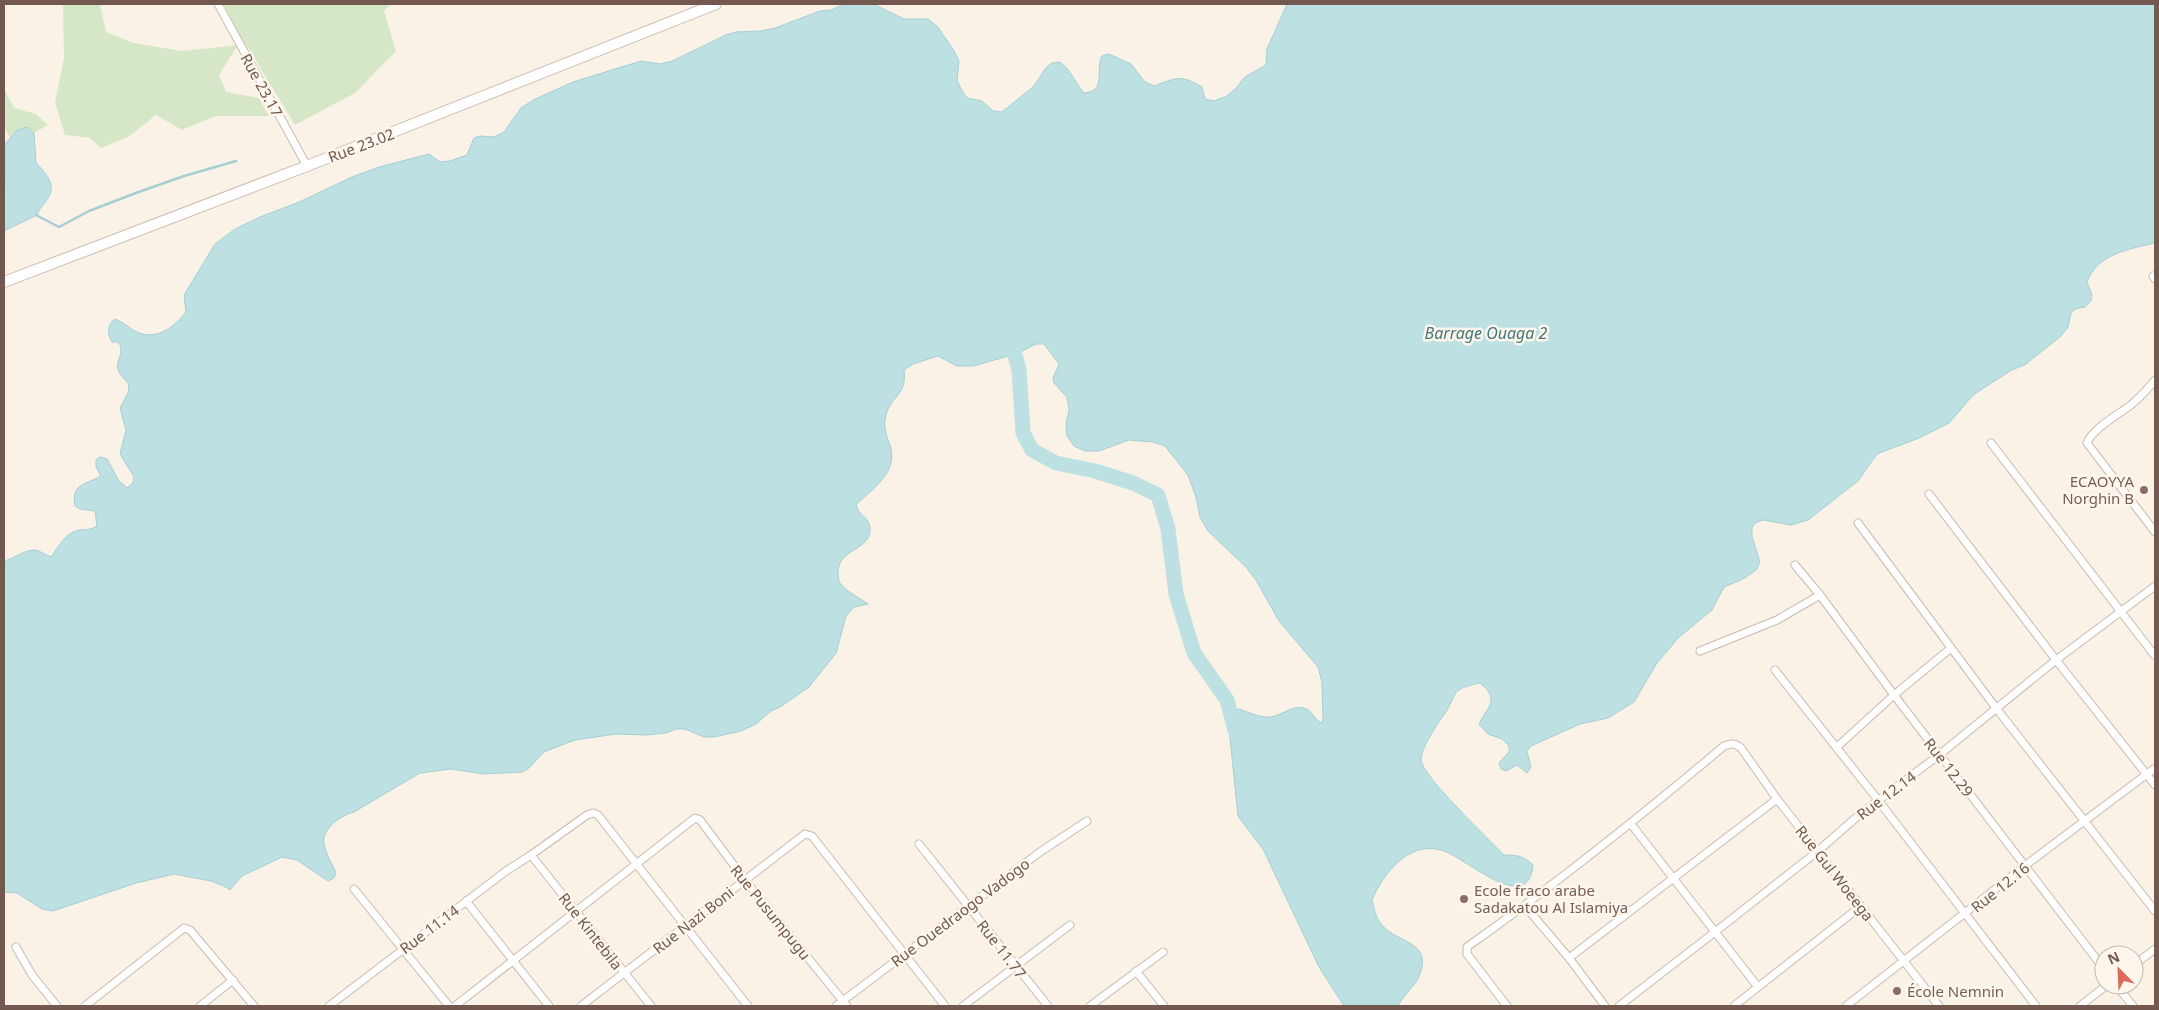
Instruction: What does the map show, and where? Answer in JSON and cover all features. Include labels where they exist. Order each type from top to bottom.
[{"type":"street","name":"Rue 23.17","points":[[218,4],[307,166]]},
{"type":"street","name":"Rue 23.02","points":[[4,282],[307,166],[716,4]]},
{"type":"street","points":[[2155,380],[2145,393],[2088,439],[2087,443],[2155,532]]},
{"type":"street","points":[[1991,443],[2155,656]]},
{"type":"street","points":[[1929,494],[2155,786]]},
{"type":"street","points":[[1858,523],[1996,708],[2155,912]]},
{"type":"street","name":"Rue 12.29","points":[[1796,565],[2094,956]]},
{"type":"street","name":"Rue 12.14","points":[[1619,1006],[1818,851],[1878,800],[1939,754],[2056,660],[2155,586]]},
{"type":"street","points":[[1700,651],[1777,620],[1820,595]]},
{"type":"street","points":[[1836,747],[1894,695],[1951,648]]},
{"type":"street","points":[[1775,670],[1878,800],[2036,1006]]},
{"type":"street","name":"Rue Gul Woeega","points":[[1631,824],[1724,746],[1737,744],[1742,748],[1777,799],[1939,1006]]},
{"type":"street","name":"Rue 12.16","points":[[1846,1006],[2155,768]]},
{"type":"street","points":[[1569,958],[1777,799]]},
{"type":"street","name":"Rue 11.14","points":[[329,1006],[466,901],[587,815],[592,813],[598,815],[636,864]]},
{"type":"street","name":"Rue Pusumpugu","points":[[636,864],[695,818],[700,820],[745,880],[845,1004]]},
{"type":"street","name":"Rue Ouedraogo Vadogo","points":[[836,1006],[845,1004],[905,954],[968,906],[1040,852],[1087,821]]},
{"type":"street","points":[[1507,1006],[1465,949],[1525,906],[1631,824],[1758,987]]},
{"type":"street","name":"Rue Nazi Boni","points":[[581,1006],[805,834],[812,836],[905,954]]},
{"type":"street","name":"Rue 11.77","points":[[919,844],[1048,1006]]},
{"type":"street","name":"Rue Kintebila","points":[[531,855],[651,1006]]},
{"type":"street","points":[[455,1006],[636,864],[748,1006]]},
{"type":"street","points":[[354,888],[449,1006]]},
{"type":"street","points":[[466,901],[549,1006]]},
{"type":"street","points":[[1525,906],[1569,958],[1605,1006]]},
{"type":"street","points":[[1734,1006],[1861,906]]},
{"type":"street","points":[[963,1006],[1070,926]]},
{"type":"street","points":[[85,1006],[184,928],[190,930],[254,1006]]},
{"type":"street","points":[[16,947],[32,975],[58,1006]]},
{"type":"street","points":[[2144,957],[2155,949]]},
{"type":"street","points":[[1090,1006],[1163,952]]},
{"type":"street","points":[[905,954],[945,1006]]},
{"type":"street","points":[[1136,971],[1164,1006]]},
{"type":"street","points":[[200,1006],[233,980]]},
{"type":"street","points":[[2080,1006],[2094,995]]},
{"type":"street","points":[[2124,995],[2133,1006]]},
{"type":"green space","points":[[63,4],[100,4],[106,32],[134,43],[182,51],[238,45],[219,75],[226,92],[259,98],[269,116],[216,116],[182,130],[156,115],[128,137],[101,148],[90,138],[65,135],[55,102],[64,58]]},
{"type":"green space","points":[[224,4],[391,4],[384,11],[396,51],[355,93],[295,125],[239,33]]},
{"type":"green space","points":[[4,89],[14,108],[36,114],[48,125],[34,133],[27,127],[16,131],[9,137],[4,126]]},
{"type":"water","name":"Barrage Ouaga 2","points":[[843,4],[873,4],[904,19],[928,19],[937,26],[959,61],[957,80],[967,98],[982,101],[993,111],[1002,112],[1034,86],[1045,69],[1052,63],[1060,62],[1084,93],[1091,92],[1096,89],[1098,84],[1102,56],[1109,54],[1131,64],[1145,82],[1154,86],[1173,79],[1188,80],[1202,87],[1205,99],[1214,101],[1227,96],[1245,77],[1266,65],[1267,49],[1287,4],[2155,4],[2155,243],[2115,254],[2098,265],[2087,282],[2092,295],[2091,301],[2085,307],[2075,309],[2071,313],[2068,327],[2061,336],[2026,364],[2010,371],[1973,395],[1949,423],[1919,438],[1877,454],[1858,481],[1808,520],[1791,525],[1763,520],[1755,523],[1752,528],[1752,537],[1760,562],[1756,570],[1745,578],[1724,587],[1712,610],[1678,638],[1657,663],[1634,702],[1608,718],[1580,724],[1531,746],[1527,751],[1531,767],[1527,773],[1517,765],[1506,771],[1501,769],[1499,763],[1509,752],[1509,746],[1502,739],[1488,734],[1479,724],[1491,699],[1486,689],[1480,683],[1463,688],[1455,694],[1423,749],[1421,760],[1424,768],[1444,793],[1504,855],[1520,857],[1533,865],[1529,880],[1520,886],[1508,885],[1494,880],[1452,855],[1441,850],[1429,848],[1418,850],[1408,855],[1390,870],[1372,900],[1376,913],[1380,923],[1389,931],[1412,944],[1417,949],[1421,955],[1422,963],[1418,978],[1398,1006],[1344,1006],[1319,967],[1263,849],[1238,816],[1228,718],[1232,712],[1239,709],[1258,716],[1270,717],[1300,707],[1309,711],[1321,723],[1323,720],[1322,682],[1318,667],[1279,621],[1256,580],[1246,567],[1208,531],[1200,517],[1196,497],[1188,475],[1165,446],[1153,442],[1129,440],[1099,451],[1085,451],[1074,446],[1067,436],[1066,424],[1069,410],[1067,397],[1054,383],[1053,378],[1059,364],[1044,344],[1036,344],[1016,354],[973,366],[957,366],[938,356],[913,364],[904,370],[903,385],[892,402],[885,419],[885,430],[892,455],[891,463],[883,479],[856,505],[869,524],[869,535],[866,541],[844,557],[838,571],[842,586],[868,604],[854,607],[846,616],[836,653],[809,687],[771,711],[756,724],[741,731],[714,737],[704,737],[685,729],[676,729],[666,733],[646,735],[616,734],[575,740],[544,752],[529,768],[522,772],[484,774],[450,769],[420,773],[354,812],[338,819],[329,828],[324,838],[324,844],[336,873],[334,878],[328,881],[297,860],[282,857],[242,876],[230,890],[211,881],[174,874],[136,883],[53,911],[42,909],[17,893],[4,892],[4,561],[32,550],[51,557],[69,534],[97,526],[95,511],[80,509],[75,506],[74,498],[75,493],[81,486],[101,476],[96,467],[96,460],[100,457],[107,459],[119,481],[127,488],[133,483],[134,477],[120,454],[126,430],[120,408],[128,393],[129,384],[118,371],[117,366],[121,349],[119,342],[112,342],[109,336],[109,326],[112,321],[115,319],[119,320],[136,332],[146,335],[153,335],[171,327],[186,312],[184,295],[215,244],[235,229],[352,177],[379,167],[429,154],[440,162],[450,161],[467,155],[474,138],[480,136],[494,137],[504,132],[521,108],[533,100],[573,82],[641,61],[660,64],[672,61],[726,35],[736,32],[761,31],[775,28],[820,11],[832,10]]},
{"type":"water","points":[[27,127],[34,133],[36,163],[49,179],[51,184],[50,193],[37,215],[4,231],[5,144],[16,131]]},
{"type":"waterway","points":[[36,215],[59,227],[89,211],[136,193],[184,176],[236,161]]},
{"type":"waterway","points":[[1010,336],[1019,370],[1023,433],[1032,450],[1056,463],[1095,471],[1133,483],[1158,495],[1168,529],[1176,594],[1194,653],[1227,700],[1236,734]]},
{"type":"place","name":"ECAOYYA Norghin B","points":[[2144,490]]},
{"type":"place","name":"Ecole fraco arabe Sadakatou Al Islamiya","points":[[1464,899]]},
{"type":"place","name":"École Nemnin","points":[[1897,991]]}]
